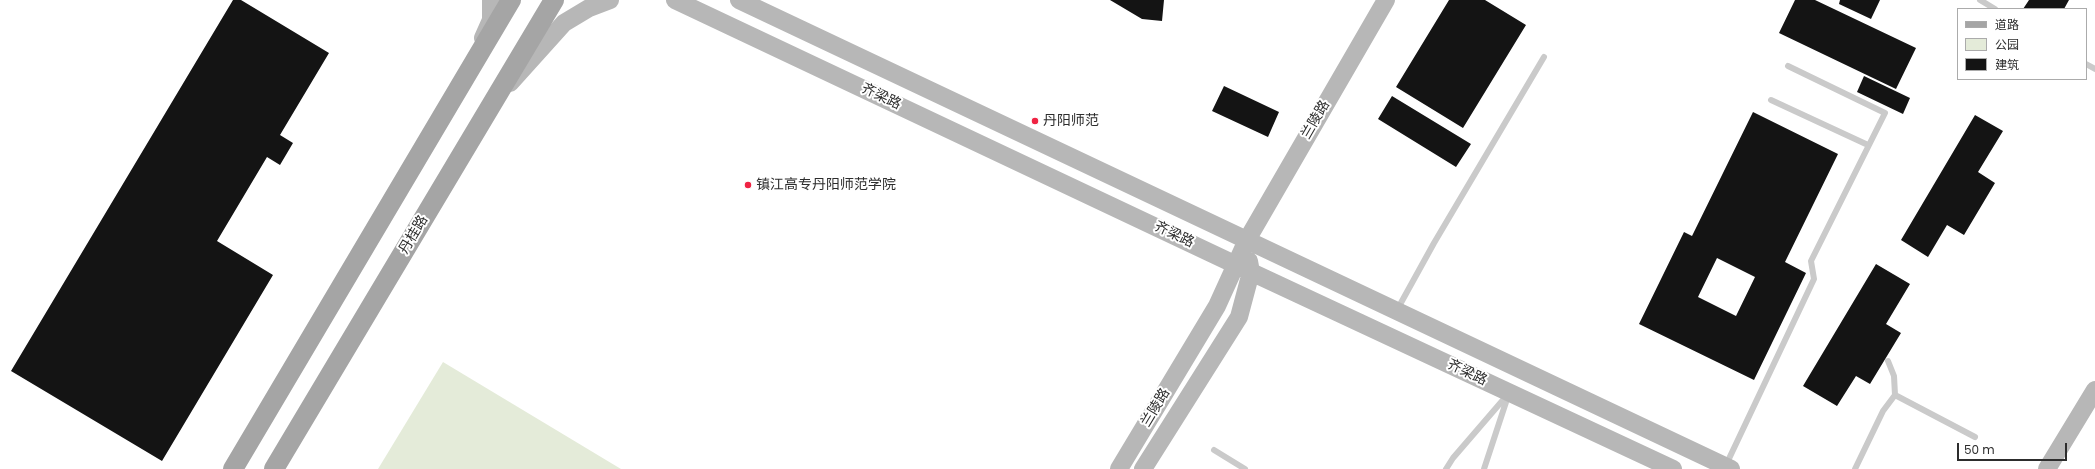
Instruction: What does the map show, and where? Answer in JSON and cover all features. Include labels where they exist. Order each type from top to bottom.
[{"type":"main road","points":[[471,68],[491,20],[491,0]]},
{"type":"main road","points":[[234,469],[511,0]]},
{"type":"main road","name":"丹桂路","points":[[274,469],[554,0]]},
{"type":"main road","points":[[496,98],[564,23],[590,8],[610,0]]},
{"type":"main road","name":"齐梁路","points":[[675,0],[1673,469]]},
{"type":"main road","name":"齐梁路","points":[[739,0],[1728,468]]},
{"type":"main road","name":"兰陵路","points":[[1143,469],[1239,317],[1247,240],[1386,0]]},
{"type":"main road","name":"兰陵路","points":[[1119,469],[1217,306],[1243,268]]},
{"type":"main road","points":[[2047,469],[2095,390]]},
{"type":"lane","points":[[1980,0],[1993,8]]},
{"type":"lane","points":[[1397,311],[1434,243],[1544,57]]},
{"type":"lane","points":[[1728,468],[1814,278],[1812,261],[1884,113],[1788,66]]},
{"type":"lane","points":[[1771,100],[1868,145]]},
{"type":"lane","points":[[1855,469],[1882,410],[1894,395],[1894,376],[1888,361]]},
{"type":"lane","points":[[1446,469],[1453,458],[1509,393]]},
{"type":"lane","points":[[1484,469],[1509,393]]},
{"type":"lane","points":[[1894,395],[1975,437]]},
{"type":"lane","points":[[1214,450],[1245,469]]},
{"type":"green space","points":[[443,362],[621,469],[378,469]]},
{"type":"building","points":[[233,0],[241,0],[329,53],[280,135],[293,143],[280,165],[267,157],[217,241],[273,275],[162,461],[11,371]]},
{"type":"building","points":[[1110,0],[1164,0],[1162,21],[1142,19]]},
{"type":"building","points":[[1449,0],[1485,0],[1526,25],[1463,128],[1396,87]]},
{"type":"building","points":[[1795,0],[1815,0],[1916,48],[1896,89],[1779,33]]},
{"type":"building","points":[[1840,0],[1880,0],[1871,19],[1839,4]]},
{"type":"building","points":[[2029,0],[2069,0],[2065,8],[2024,8]]},
{"type":"building","points":[[1864,76],[1910,98],[1903,114],[1857,92]]},
{"type":"building","points":[[1224,86],[1279,112],[1268,137],[1212,111]]},
{"type":"building","points":[[1392,96],[1471,144],[1456,167],[1378,119]]},
{"type":"building","points":[[1753,112],[1838,154],[1785,262],[1806,273],[1754,380],[1639,324],[1684,232],[1692,236]],"holes":[[[1717,258],[1755,277],[1736,316],[1698,297]]]},
{"type":"building","points":[[1975,115],[2003,131],[1978,172],[1995,183],[1964,235],[1947,225],[1928,257],[1901,240]]},
{"type":"building","points":[[1876,264],[1910,284],[1886,324],[1901,333],[1870,384],[1856,376],[1837,406],[1803,386]]},
{"type":"place","name":"丹阳师范","points":[[1035,121]]},
{"type":"place","name":"镇江高专丹阳师范学院","points":[[748,185]]}]
